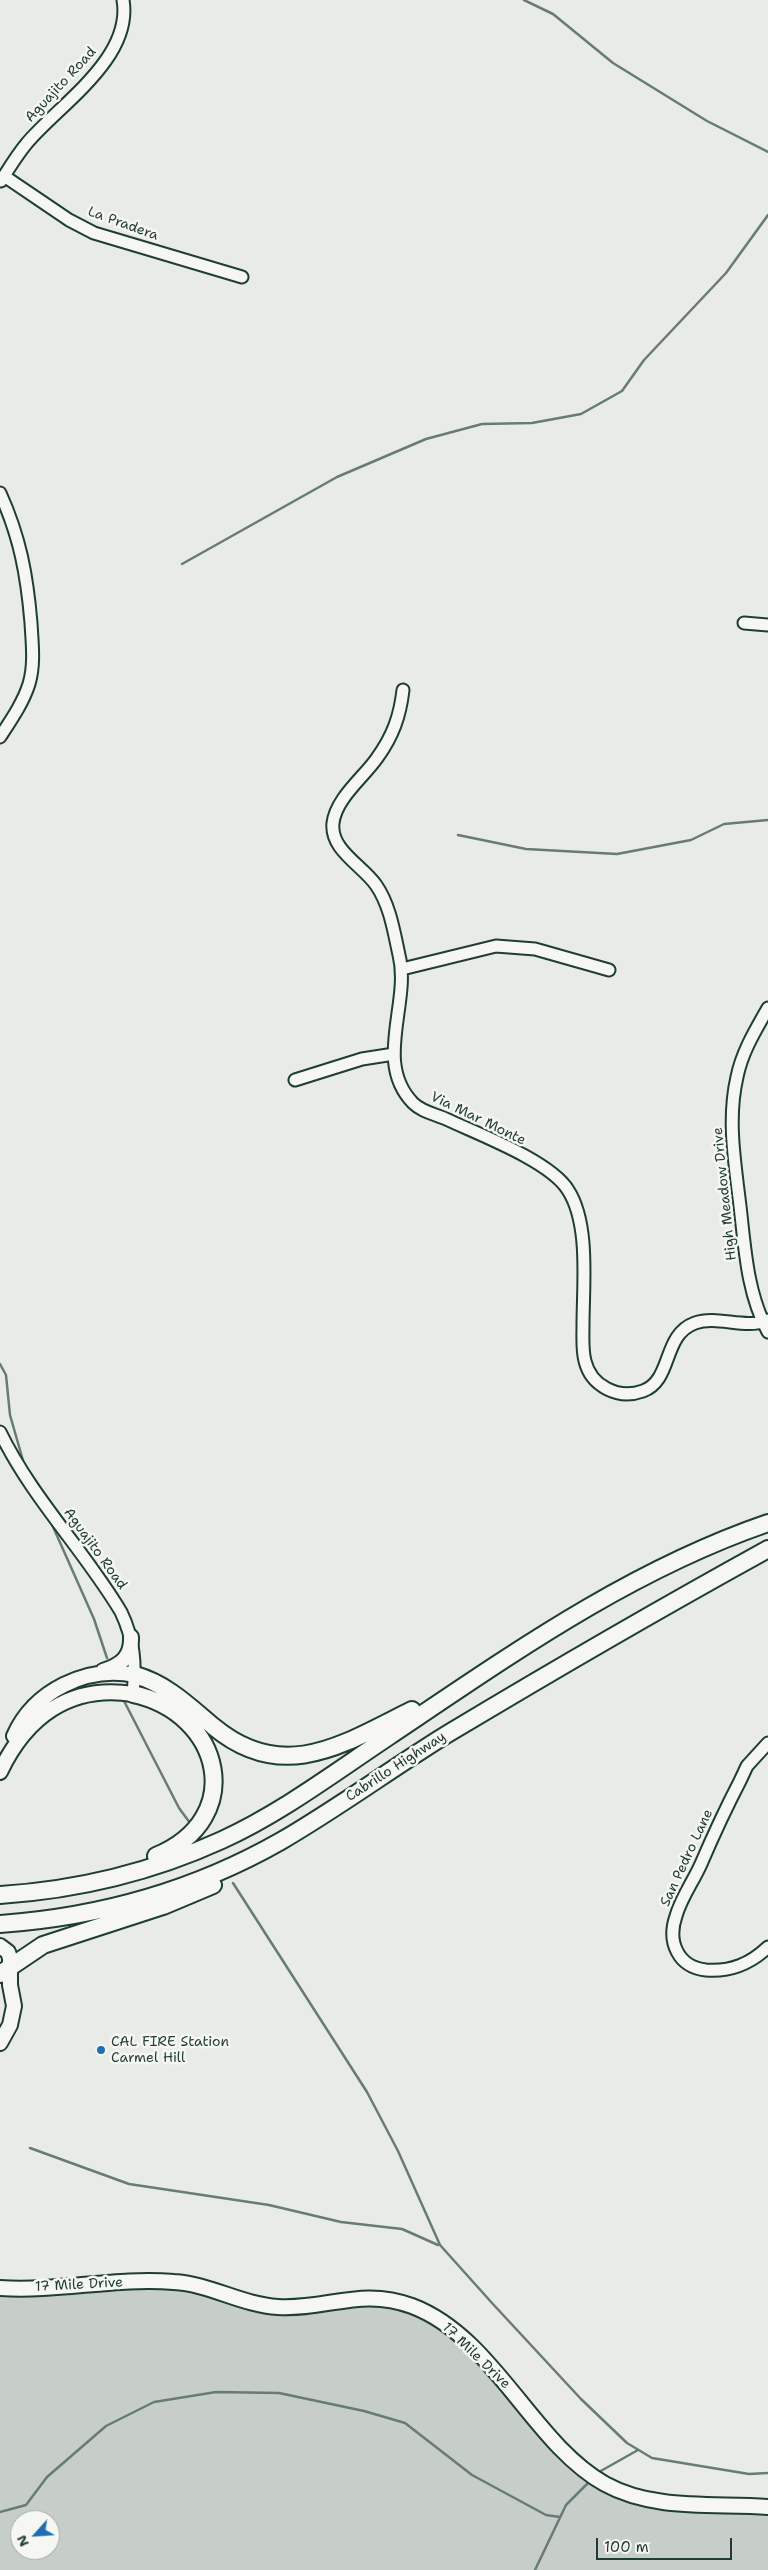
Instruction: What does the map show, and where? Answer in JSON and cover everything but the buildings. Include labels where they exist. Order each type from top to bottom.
[{"type":"highway","name":"Cabrillo Highway","points":[[0,1895],[72,1886],[111,1878],[168,1861],[242,1830],[309,1790],[563,1621],[640,1578],[698,1550],[768,1523]]},
{"type":"highway","name":"Cabrillo Highway","points":[[0,1924],[75,1915],[153,1896],[227,1868],[281,1841],[414,1755],[533,1683],[768,1548]]},
{"type":"highway","points":[[135,1675],[172,1692],[216,1729],[236,1742],[258,1750],[286,1755],[307,1755],[339,1747],[428,1702],[459,1689]]},
{"type":"highway","points":[[72,1886],[144,1861],[179,1844],[198,1827],[211,1800],[214,1782],[213,1764],[200,1735],[184,1718],[170,1708],[133,1694]]},
{"type":"highway","points":[[5,1971],[25,1955],[43,1945],[163,1906],[214,1884],[248,1865],[281,1841]]},
{"type":"main road","points":[[0,1772],[17,1729],[35,1705],[54,1691],[123,1662],[130,1651],[131,1636]]},
{"type":"main road","points":[[89,1675],[111,1673],[135,1675]]},
{"type":"main road","points":[[9,1753],[18,1739],[33,1724],[67,1701],[101,1692],[133,1694]]},
{"type":"main road","points":[[0,1946],[9,1955],[5,1971],[13,2016],[8,2030],[0,2043]]},
{"type":"main road","points":[[0,1994],[5,2010],[0,2029]]},
{"type":"main road","name":"17 Mile Drive","points":[[0,2288],[173,2281],[205,2287],[276,2307],[297,2307],[364,2297],[411,2306],[429,2314],[460,2337],[509,2388],[564,2450],[605,2484],[640,2498],[659,2501],[768,2507]]},
{"type":"street","name":"Aguajito Road","points":[[2,179],[27,143],[105,62],[123,31],[125,18],[123,0]]},
{"type":"street","name":"La Pradera","points":[[2,179],[94,233],[242,277]]},
{"type":"street","points":[[0,493],[14,523],[27,574],[32,658],[31,676],[23,699],[0,737]]},
{"type":"street","points":[[744,622],[768,626]]},
{"type":"street","name":"Via Mar Monte","points":[[403,690],[397,723],[391,737],[340,805],[334,818],[333,827],[337,843],[368,874],[384,900],[402,969],[394,1054],[401,1082],[407,1094],[420,1108],[507,1147],[549,1171],[568,1190],[581,1226],[584,1357],[589,1373],[603,1388],[629,1394],[645,1390],[653,1385],[659,1378],[674,1340],[680,1332],[692,1324],[705,1322],[766,1325]]},
{"type":"street","points":[[402,969],[496,946],[535,949],[609,970]]},
{"type":"street","name":"High Meadow Drive","points":[[766,1325],[757,1308],[749,1280],[733,1147],[732,1118],[740,1064],[745,1049],[768,1008]]},
{"type":"street","points":[[295,1080],[362,1059],[394,1054]]},
{"type":"street","name":"Aguajito Road","points":[[0,1432],[22,1472],[118,1606],[131,1636],[135,1675],[133,1694]]},
{"type":"street","name":"San Pedro Lane","points":[[768,1743],[747,1766],[682,1903],[674,1925],[676,1947],[680,1959],[694,1968],[722,1971],[732,1969],[747,1963],[768,1946]]},
{"type":"shaded area","points":[[144,2282],[255,2303],[364,2297],[442,2322],[577,2462],[640,2497],[768,2507],[768,2570],[0,2570],[0,2288]]},
{"type":"waterway","points":[[524,0],[553,14],[613,63],[707,121],[768,152]]},
{"type":"waterway","points":[[182,564],[337,477],[426,439],[482,424],[532,423],[581,414],[622,391],[644,360],[726,273],[768,215]]},
{"type":"waterway","points":[[458,835],[526,849],[617,854],[691,840],[724,824],[768,820]]},
{"type":"waterway","points":[[0,1364],[6,1375],[10,1415],[24,1464]]},
{"type":"waterway","points":[[50,1520],[94,1619],[107,1658]]},
{"type":"waterway","points":[[123,1699],[179,1808],[190,1823]]},
{"type":"waterway","points":[[233,1883],[367,2092],[398,2151],[440,2245],[492,2303],[581,2399],[627,2443],[652,2458],[749,2474],[768,2473]]},
{"type":"waterway","points":[[30,2148],[129,2184],[269,2205],[341,2222],[402,2229],[438,2245]]},
{"type":"waterway","points":[[0,2512],[26,2505],[47,2477],[106,2426],[154,2402],[216,2392],[279,2393],[364,2411],[405,2423],[472,2475],[546,2515],[560,2517]]},
{"type":"waterway","points":[[599,2472],[638,2450]]},
{"type":"waterway","points":[[535,2570],[566,2505],[589,2482]]},
{"type":"place","name":"CAL FIRE Station Carmel Hill","points":[[101,2050]]}]
